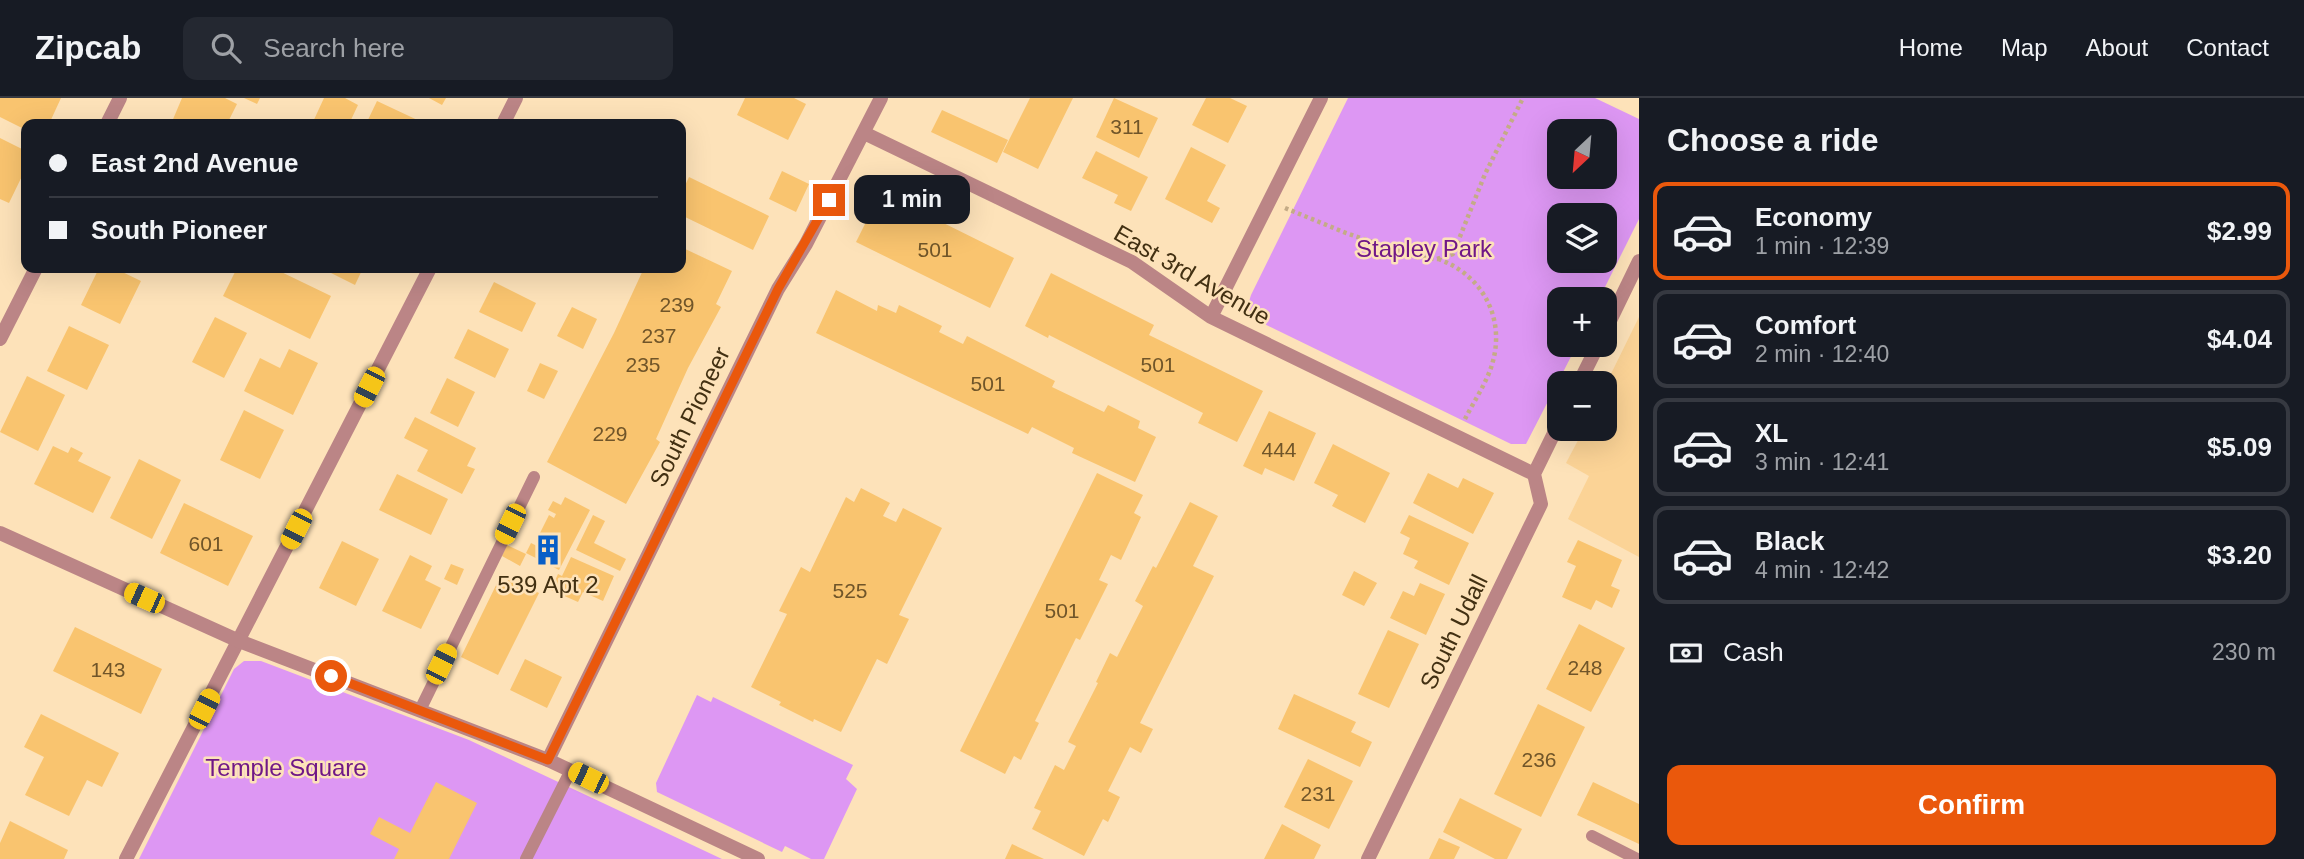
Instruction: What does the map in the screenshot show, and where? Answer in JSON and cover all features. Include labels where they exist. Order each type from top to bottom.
[{"type":"street","points":[[110,119],[120,98]]},
{"type":"street","points":[[506,119],[516,98]]},
{"type":"street","name":"South Pioneer","points":[[548,760],[778,289],[806,244],[881,98]]},
{"type":"street","points":[[1211,317],[1321,98]]},
{"type":"street","name":"East 3rd Avenue","points":[[864,132],[1132,262],[1211,317],[1534,474]]},
{"type":"street","points":[[1617,306],[1639,261]]},
{"type":"street","points":[[0,339],[33,273]]},
{"type":"street","points":[[127,858],[427,273]]},
{"type":"street","points":[[1534,474],[1550,441]]},
{"type":"street","name":"South Udall","points":[[1368,859],[1541,504],[1534,474]]},
{"type":"street","points":[[0,533],[239,641],[548,760],[758,859]]},
{"type":"lane","points":[[420,710],[534,477]]},
{"type":"lane","points":[[526,859],[571,770]]},
{"type":"lane","points":[[1592,836],[1637,859]]},
{"type":"path","points":[[1437,259],[1453,254],[1485,174],[1523,98]]},
{"type":"path","points":[[1269,202],[1416,257],[1450,263],[1474,280],[1490,304],[1497,336],[1493,363],[1456,437]]},
{"type":"shaded area","points":[[1639,317],[1639,557],[1568,519],[1589,476],[1566,463],[1578,441],[1617,441],[1617,371],[1612,371]]},
{"type":"green space","name":"Stapley Park","points":[[1348,98],[1595,98],[1639,119],[1639,219],[1617,263],[1617,203],[1547,203],[1547,273],[1612,273],[1605,287],[1547,287],[1547,357],[1571,357],[1564,371],[1547,371],[1547,403],[1526,444],[1511,444],[1258,321],[1249,309],[1249,303]]},
{"type":"green space","name":"Temple Square","points":[[244,661],[261,661],[469,740],[722,859],[139,859],[234,669]]},
{"type":"green space","points":[[697,695],[711,702],[713,697],[853,765],[846,779],[857,789],[824,859],[811,859],[785,846],[782,852],[657,792],[656,783]]},
{"type":"building","points":[[0,98],[61,98],[51,119],[21,119],[21,128],[0,117]]},
{"type":"building","points":[[182,98],[225,98],[237,104],[230,119],[173,119]]},
{"type":"building","points":[[244,98],[260,98],[257,104]]},
{"type":"building","points":[[324,98],[345,98],[358,105],[351,119],[314,119]]},
{"type":"building","points":[[429,98],[446,98],[442,105]]},
{"type":"building","points":[[745,98],[794,98],[806,104],[788,140],[737,115]]},
{"type":"building","points":[[1030,98],[1073,98],[1038,169],[1003,152]]},
{"type":"building","points":[[1114,98],[1158,118],[1139,158],[1096,137]]},
{"type":"building","points":[[1206,98],[1230,98],[1247,106],[1228,143],[1192,125]]},
{"type":"building","points":[[377,101],[415,119],[368,119]]},
{"type":"building","points":[[942,110],[1008,140],[997,163],[931,132]]},
{"type":"building","points":[[0,138],[21,148],[21,178],[9,203],[0,199]]},
{"type":"building","points":[[1191,147],[1226,165],[1207,201],[1220,208],[1212,223],[1165,199]]},
{"type":"building","points":[[1096,151],[1148,177],[1131,211],[1114,203],[1118,195],[1082,178]]},
{"type":"building","points":[[782,171],[809,184],[796,212],[769,199]]},
{"type":"building","points":[[689,177],[769,216],[753,250],[686,217],[686,183]]},
{"type":"building","points":[[881,192],[1014,258],[990,308],[856,242]]},
{"type":"building","points":[[686,249],[732,271],[716,304],[721,307],[688,368],[656,439],[660,442],[626,504],[547,462],[614,333],[642,273],[686,273]]},
{"type":"building","points":[[97,273],[124,273],[141,281],[120,324],[81,305]]},
{"type":"building","points":[[234,273],[283,273],[331,296],[310,339],[223,296]]},
{"type":"building","points":[[331,273],[361,273],[355,285]]},
{"type":"building","points":[[1051,273],[1154,325],[1149,335],[1263,391],[1237,442],[1198,423],[1203,413],[1049,335],[1048,338],[1025,326]]},
{"type":"building","points":[[494,282],[536,303],[522,332],[479,312]]},
{"type":"building","points":[[836,290],[877,311],[878,305],[896,313],[899,305],[942,326],[939,332],[963,344],[967,336],[1055,381],[1052,387],[1104,412],[1108,405],[1140,421],[1138,428],[1156,437],[1135,482],[1072,453],[1074,448],[1032,427],[1028,434],[816,333]]},
{"type":"building","points":[[572,307],[597,319],[583,349],[557,336]]},
{"type":"building","points":[[215,317],[247,333],[224,378],[192,362]]},
{"type":"building","points":[[69,326],[109,345],[87,390],[47,371]]},
{"type":"building","points":[[468,329],[509,349],[495,378],[454,358]]},
{"type":"building","points":[[289,349],[318,363],[293,415],[244,391],[260,358],[280,368]]},
{"type":"building","points":[[540,363],[558,371],[544,399],[527,391]]},
{"type":"building","points":[[27,376],[65,395],[38,451],[0,432]]},
{"type":"building","points":[[447,378],[475,392],[458,427],[430,413]]},
{"type":"building","points":[[244,410],[284,430],[260,479],[220,460]]},
{"type":"building","points":[[1269,411],[1316,433],[1294,481],[1265,468],[1262,475],[1243,466]]},
{"type":"building","points":[[415,417],[476,448],[467,466],[475,469],[462,494],[417,471],[428,450],[404,438]]},
{"type":"building","points":[[1333,444],[1390,473],[1365,523],[1332,506],[1338,495],[1314,483]]},
{"type":"building","points":[[53,446],[68,453],[71,447],[83,453],[78,461],[111,477],[93,513],[34,484]]},
{"type":"building","points":[[139,459],[181,480],[152,539],[110,518]]},
{"type":"building","points":[[1097,473],[1143,495],[1134,513],[1141,517],[1121,560],[1111,555],[1099,580],[1108,584],[1080,640],[1076,638],[1035,721],[1039,723],[1021,760],[1014,756],[1005,774],[960,751]]},
{"type":"building","points":[[1428,473],[1458,488],[1463,478],[1494,493],[1473,534],[1413,503]]},
{"type":"building","points":[[397,474],[448,499],[431,535],[379,510]]},
{"type":"building","points":[[861,488],[890,503],[883,516],[896,522],[903,508],[942,528],[899,615],[909,619],[887,664],[877,659],[841,732],[779,705],[781,702],[751,687],[787,614],[779,611],[801,567],[810,572],[846,497],[854,502]]},
{"type":"building","points":[[565,497],[590,510],[559,570],[526,553],[531,543],[539,547],[544,538],[539,535],[549,515],[554,518],[556,514],[548,510],[553,501],[561,505]]},
{"type":"building","points":[[1190,502],[1218,516],[1193,566],[1214,576],[1140,723],[1153,729],[1141,753],[1130,747],[1108,791],[1120,797],[1108,822],[1103,819],[1084,856],[1032,829],[1041,811],[1034,808],[1055,765],[1064,770],[1076,746],[1068,742],[1098,683],[1096,682],[1110,653],[1117,657],[1143,606],[1135,601],[1153,566],[1156,568]]},
{"type":"building","points":[[184,503],[253,536],[228,586],[160,553]]},
{"type":"building","points":[[593,515],[605,521],[594,543],[626,559],[620,571],[576,550]]},
{"type":"building","points":[[1409,515],[1469,543],[1449,585],[1414,568],[1418,561],[1403,554],[1410,538],[1400,533]]},
{"type":"building","points":[[1578,540],[1622,560],[1611,586],[1620,590],[1612,608],[1596,600],[1591,610],[1562,597],[1576,566],[1567,562]]},
{"type":"building","points":[[342,541],[379,559],[356,606],[319,588]]},
{"type":"building","points":[[507,545],[526,554],[520,566],[502,556]]},
{"type":"building","points":[[410,555],[432,566],[425,580],[441,588],[421,629],[382,611]]},
{"type":"building","points":[[571,557],[614,576],[603,601],[583,592],[578,602],[551,590],[558,574],[562,576]]},
{"type":"building","points":[[451,564],[464,569],[457,585],[444,579]]},
{"type":"building","points":[[1354,571],[1377,583],[1364,606],[1342,595]]},
{"type":"building","points":[[501,575],[539,593],[498,675],[461,657]]},
{"type":"building","points":[[1420,583],[1445,594],[1426,635],[1390,618],[1403,591],[1414,596]]},
{"type":"building","points":[[1579,624],[1625,648],[1591,712],[1546,689]]},
{"type":"building","points":[[75,627],[162,669],[141,714],[53,671]]},
{"type":"building","points":[[1388,630],[1419,644],[1389,708],[1358,694]]},
{"type":"building","points":[[525,659],[562,677],[547,708],[510,690]]},
{"type":"building","points":[[1294,694],[1356,722],[1351,732],[1372,742],[1360,767],[1278,729]]},
{"type":"building","points":[[1538,704],[1585,727],[1541,817],[1494,794]]},
{"type":"building","points":[[41,714],[119,753],[102,787],[87,780],[69,816],[25,795],[44,757],[24,747]]},
{"type":"building","points":[[1308,759],[1353,781],[1329,829],[1284,807]]},
{"type":"building","points":[[436,782],[477,803],[449,859],[394,859],[399,849],[370,834],[379,817],[410,833]]},
{"type":"building","points":[[1593,782],[1639,804],[1639,844],[1577,815]]},
{"type":"building","points":[[1460,798],[1522,829],[1507,859],[1495,859],[1443,832]]},
{"type":"building","points":[[10,821],[68,850],[64,859],[0,859],[0,843]]},
{"type":"building","points":[[1282,824],[1321,845],[1314,859],[1264,859]]},
{"type":"building","points":[[1439,838],[1460,847],[1454,859],[1429,859]]},
{"type":"building","points":[[1012,844],[1044,859],[1005,859]]},
{"type":"place","name":"539 Apt 2","points":[[548,550]]},
{"type":"route","points":[[331,676],[548,760],[778,289],[829,200]]}]
